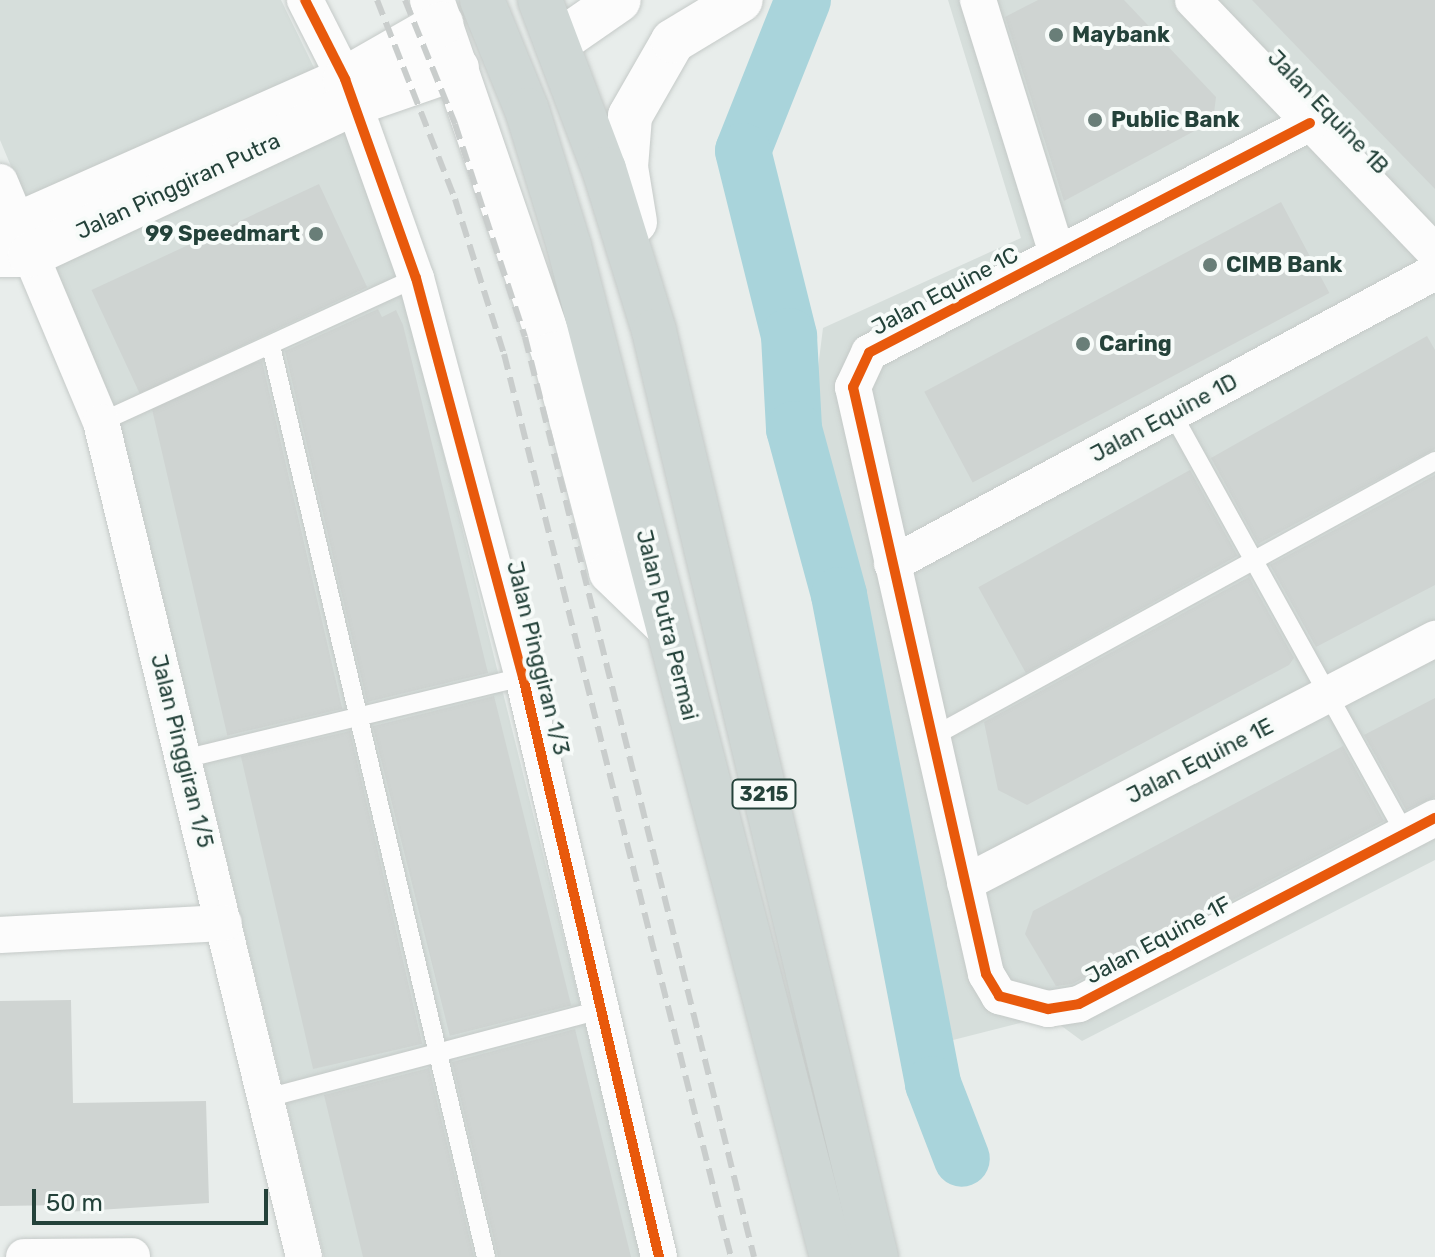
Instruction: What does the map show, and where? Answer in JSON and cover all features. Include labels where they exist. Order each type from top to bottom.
[{"type":"main road","name":"Jalan Putra Permai","points":[[482,0],[527,110],[569,246],[832,1257]]},
{"type":"main road","name":"3215","points":[[540,0],[654,331],[876,1257]]},
{"type":"main road","points":[[527,110],[533,72],[557,43]]},
{"type":"street","name":"Jalan Pinggiran 1/3","points":[[305,0],[349,92],[416,278],[523,677],[604,1009],[659,1257]]},
{"type":"street","points":[[557,43],[619,0]]},
{"type":"street","points":[[654,331],[626,167],[630,116],[673,41],[741,0]]},
{"type":"street","points":[[978,0],[1057,254]]},
{"type":"street","name":"Jalan Equine 1B","points":[[1193,0],[1435,252]]},
{"type":"street","points":[[349,92],[436,12],[554,354],[611,572],[667,626]]},
{"type":"street","points":[[349,92],[457,68]]},
{"type":"street","name":"Jalan Pinggiran Putra","points":[[9,229],[349,92]]},
{"type":"street","name":"Jalan Equine 1C","points":[[965,883],[853,387],[869,353],[1310,123]]},
{"type":"street","name":"Jalan Pinggiran 1/5","points":[[9,229],[101,422],[304,1257]]},
{"type":"street","name":"Jalan Equine 1D","points":[[892,564],[1435,272]]},
{"type":"street","name":"Jalan Equine 1E","points":[[965,883],[1435,639]]},
{"type":"street","name":"Jalan Equine 1F","points":[[965,883],[986,974],[999,996],[1048,1009],[1079,1004],[1420,826]]},
{"type":"street","points":[[0,935],[224,923]]},
{"type":"street","points":[[24,1257],[132,1256]]},
{"type":"lane","points":[[101,422],[416,278]]},
{"type":"lane","points":[[271,346],[355,718],[486,1257]]},
{"type":"lane","points":[[1172,413],[1328,694],[1420,826]]},
{"type":"lane","points":[[932,737],[1435,461]]},
{"type":"lane","points":[[184,759],[523,677]]},
{"type":"lane","points":[[267,1098],[604,1009]]},
{"type":"shaded area","points":[[0,0],[281,0],[343,127],[406,302],[643,1257],[324,1257],[121,429],[0,140]]},
{"type":"shaded area","points":[[948,0],[1435,0],[1435,860],[1082,1041],[1048,1016],[953,1040],[812,416],[823,328],[1021,238]]},
{"type":"building","points":[[1038,0],[1124,0],[1216,97],[1213,121],[1064,201],[1005,17]]},
{"type":"building","points":[[1252,0],[1435,0],[1435,189],[1328,79]]},
{"type":"building","points":[[319,184],[367,287],[140,393],[92,290]]},
{"type":"building","points":[[1281,202],[1329,293],[973,483],[924,392]]},
{"type":"building","points":[[378,309],[382,317],[396,310],[403,325],[488,673],[367,702],[285,351]]},
{"type":"building","points":[[1427,336],[1435,350],[1435,449],[1258,544],[1211,458]]},
{"type":"building","points":[[262,361],[342,709],[227,735],[147,388]]},
{"type":"building","points":[[1190,470],[1238,556],[1026,673],[978,587]]},
{"type":"building","points":[[1435,475],[1435,585],[1316,647],[1270,565]]},
{"type":"building","points":[[1249,577],[1294,658],[1289,665],[1027,805],[998,790],[984,722]]},
{"type":"building","points":[[494,696],[571,1006],[450,1036],[373,726]]},
{"type":"building","points":[[1435,698],[1435,797],[1406,810],[1364,735]]},
{"type":"building","points":[[350,731],[422,1044],[313,1069],[241,756]]},
{"type":"building","points":[[1343,746],[1384,821],[1072,984],[1056,986],[1025,934],[1033,911]]},
{"type":"building","points":[[71,1000],[73,1103],[206,1101],[209,1203],[66,1212],[66,1205],[0,1206],[0,1001]]},
{"type":"building","points":[[575,1029],[631,1257],[498,1257],[452,1062]]},
{"type":"building","points":[[429,1068],[474,1257],[363,1257],[324,1095]]},
{"type":"waterway","points":[[803,0],[743,151],[789,336],[794,429],[839,595],[933,1084],[962,1159]]},
{"type":"railway","points":[[377,0],[455,199],[504,354],[731,1257]]},
{"type":"railway","points":[[405,0],[455,124],[525,337],[754,1257]]},
{"type":"cycle path","points":[[305,0],[345,79],[416,278],[523,677],[659,1257]]},
{"type":"cycle path","points":[[1310,123],[869,353],[853,387],[986,974],[999,996],[1048,1009],[1079,1004],[1435,818]]},
{"type":"place","name":"Maybank","points":[[1056,35]]},
{"type":"place","name":"Public Bank","points":[[1095,120]]},
{"type":"place","name":"99 Speedmart","points":[[316,234]]},
{"type":"place","name":"CIMB Bank","points":[[1210,265]]},
{"type":"place","name":"Caring","points":[[1083,344]]}]
